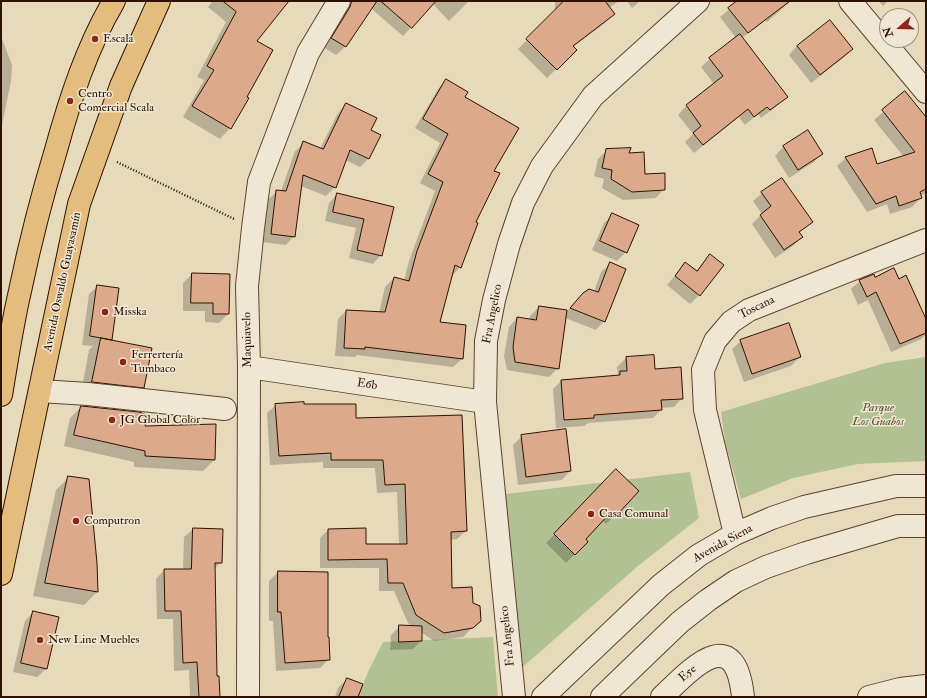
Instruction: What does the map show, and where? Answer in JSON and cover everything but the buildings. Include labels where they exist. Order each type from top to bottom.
[{"type":"main road","name":"Avenida Oswaldo Guayasamín","points":[[1,574],[79,204],[121,86],[159,1]]},
{"type":"main road","points":[[1,395],[20,291],[47,179],[70,101],[81,70],[109,5]]},
{"type":"main road","points":[[1,322],[5,312],[20,291]]},
{"type":"street","name":"Maquiavelo","points":[[248,697],[249,367],[247,286],[259,182],[308,53],[339,1]]},
{"type":"street","name":"Fra Angelico","points":[[514,697],[485,402],[486,341],[494,300],[523,203],[542,166],[593,96],[698,1]]},
{"type":"street","points":[[850,1],[926,92]]},
{"type":"street","name":"Toscana","points":[[735,534],[705,410],[703,370],[715,341],[731,322],[749,310],[926,240]]},
{"type":"street","name":"E6b","points":[[249,367],[485,402]]},
{"type":"street","points":[[40,391],[88,394],[225,409]]},
{"type":"street","name":"Avenida Siena","points":[[543,697],[661,585],[699,555],[735,534],[804,506],[896,486],[926,486]]},
{"type":"street","points":[[602,697],[680,622],[708,600],[736,581],[766,567],[806,553],[890,528],[898,526],[926,526]]},
{"type":"street","name":"E5e","points":[[662,697],[694,668],[708,658],[717,655],[726,658],[735,664],[742,683],[743,697]]},
{"type":"street","points":[[869,697],[900,689],[926,686]]},
{"type":"path","points":[[97,152],[253,228]]},
{"type":"green space","name":"Parque Los Guabos","points":[[926,357],[926,461],[858,464],[793,478],[741,499],[725,442],[721,412],[885,363]]},
{"type":"green space","points":[[690,472],[699,518],[638,566],[517,672],[497,495]]},
{"type":"green space","points":[[493,637],[498,697],[358,697],[368,672],[383,642]]},
{"type":"place","name":"Escala","points":[[95,39]]},
{"type":"place","name":"Centro Comercial Scala","points":[[70,101]]},
{"type":"place","name":"Misska","points":[[105,312]]},
{"type":"place","name":"Ferrertería Tumbaco","points":[[123,362]]},
{"type":"place","name":"JG Global Color","points":[[112,420]]},
{"type":"place","name":"Casa Comunal","points":[[591,514]]},
{"type":"place","name":"Computron","points":[[76,521]]},
{"type":"place","name":"New Line Muebles","points":[[40,640]]}]
